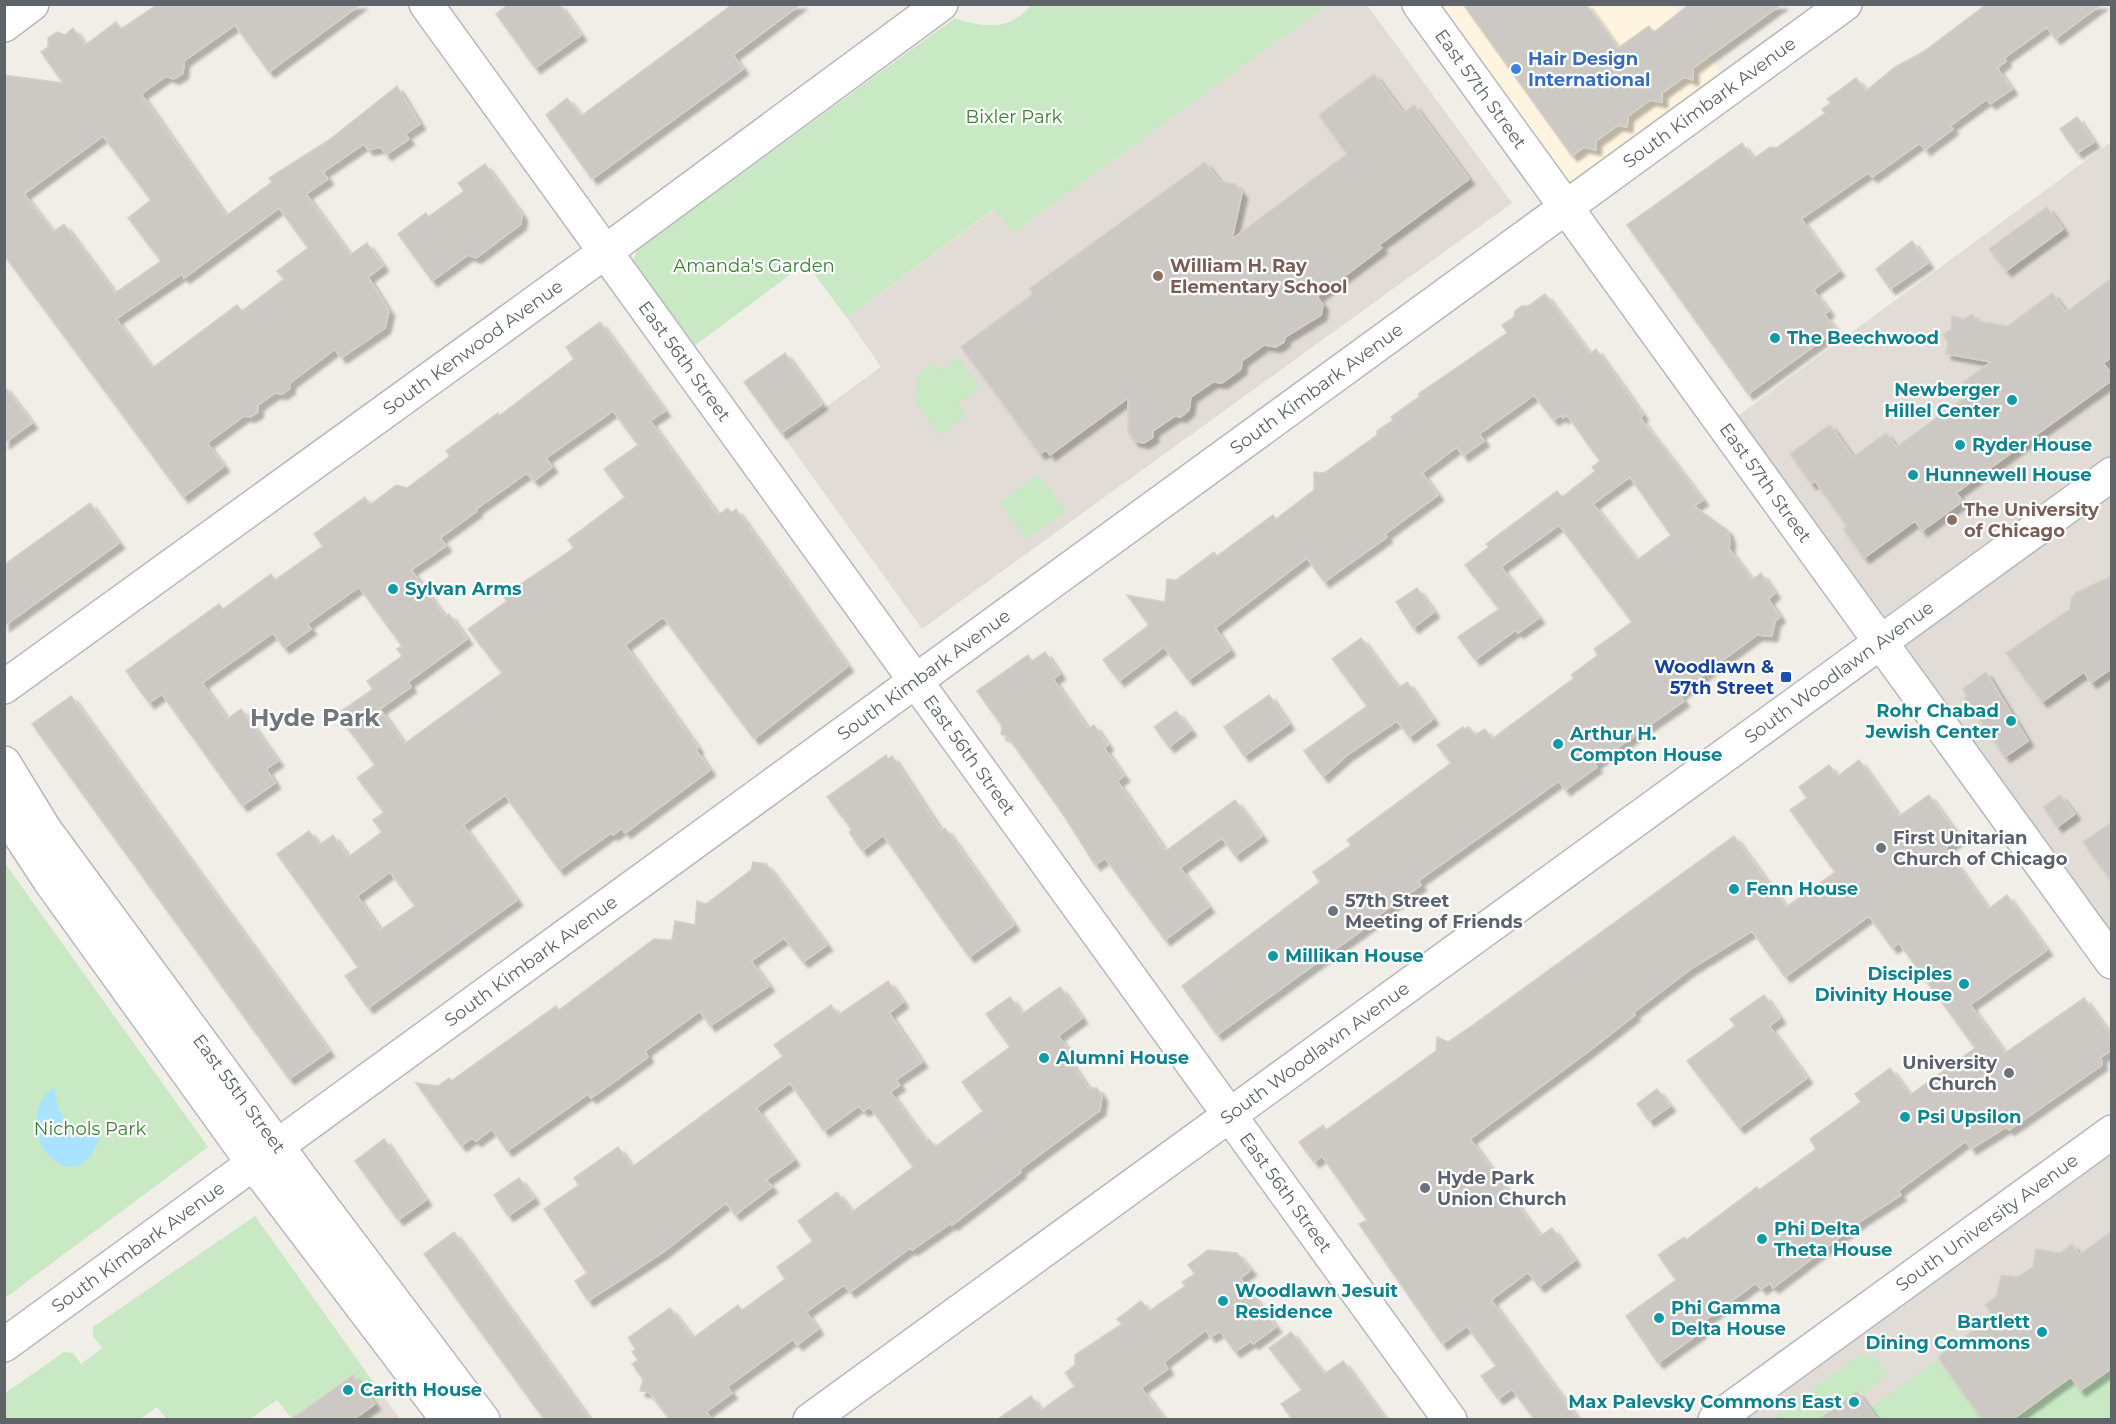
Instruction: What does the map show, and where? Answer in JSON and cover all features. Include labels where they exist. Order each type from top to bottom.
[{"type":"street","points":[[4,25],[32,4]]},
{"type":"street","name":"East 56th Street","points":[[426,4],[1450,1419]]},
{"type":"street","name":"South Kenwood Avenue","points":[[4,687],[605,252],[940,4]]},
{"type":"street","name":"East 57th Street","points":[[1419,4],[2112,962]]},
{"type":"street","name":"South Kimbark Avenue","points":[[4,1345],[1845,4]]},
{"type":"street","name":"South Woodlawn Avenue","points":[[810,1419],[2112,474]]},
{"type":"street","name":"East 55th Street","points":[[4,763],[45,830],[448,1419]]},
{"type":"street","name":"East 55th Street","points":[[4,811],[50,881],[265,1154],[483,1419]]},
{"type":"street","name":"South University Avenue","points":[[1715,1419],[2112,1132]]},
{"type":"shaded area","name":"William H. Ray Elementary School","points":[[1327,5],[1367,5],[1512,203],[922,629],[784,437],[881,367],[847,318],[995,209],[1013,233]]},
{"type":"shaded area","points":[[1440,5],[1672,5],[1729,84],[1577,194]]},
{"type":"shaded area","name":"The University of Chicago","points":[[2111,142],[2111,961],[1724,426]]},
{"type":"shaded area","points":[[2111,1132],[2111,1419],[1716,1419]]},
{"type":"shaded area","points":[[384,1397],[400,1419],[354,1419],[375,1404]]},
{"type":"green space","name":"Bixler Park","points":[[1032,4],[1327,5],[1013,233],[994,209],[847,318],[806,263],[690,349],[632,264],[637,250],[955,18],[976,24],[996,25],[1015,19]]},
{"type":"green space","points":[[959,358],[980,388],[958,404],[966,416],[940,435],[915,402],[918,374],[934,362],[941,371]]},
{"type":"green space","points":[[1039,474],[1066,511],[1027,539],[999,503]]},
{"type":"green space","name":"Nichols Park","points":[[4,862],[208,1147],[5,1298],[4,1298]]},
{"type":"green space","points":[[255,1216],[384,1397],[375,1404],[353,1375],[292,1419],[277,1400],[250,1419],[167,1419],[157,1407],[140,1419],[5,1420],[4,1394],[64,1352],[73,1353],[81,1364],[102,1348],[93,1336],[93,1327]]},
{"type":"green space","points":[[1862,1353],[1866,1359],[1873,1354],[1888,1375],[1860,1396],[1857,1392],[1819,1419],[1771,1420]]},
{"type":"green space","points":[[1937,1360],[1982,1419],[1877,1419],[1869,1409]]},
{"type":"green space","points":[[2111,1368],[2111,1419],[2013,1420],[2071,1377],[2080,1391]]},
{"type":"water","points":[[55,1087],[58,1107],[67,1121],[81,1130],[100,1135],[89,1157],[76,1166],[62,1165],[49,1155],[39,1140],[36,1122],[40,1104]]},
{"type":"building","points":[[158,4],[361,4],[269,72],[235,25],[184,61],[183,73],[174,79],[166,76],[141,94],[226,216],[272,182],[269,178],[329,140],[397,86],[420,124],[405,134],[409,139],[386,155],[381,147],[368,150],[364,144],[323,172],[328,179],[306,194],[350,255],[367,243],[383,266],[368,277],[389,311],[385,328],[341,358],[335,349],[290,383],[290,388],[282,394],[275,393],[258,405],[258,412],[250,417],[244,416],[207,443],[224,466],[183,497],[4,255],[4,75],[63,83],[41,52],[48,47],[48,38],[57,32],[65,35],[73,28],[85,45],[116,22],[121,29]],"holes":[[[103,136],[151,200],[128,218],[161,261],[115,293],[64,224],[53,232],[24,194]],[[279,208],[308,248],[277,271],[284,279],[242,311],[237,305],[152,368],[116,319],[182,274],[184,278]]]},
{"type":"building","points":[[509,4],[559,4],[581,35],[535,68],[496,14]]},
{"type":"building","points":[[733,4],[801,4],[733,55],[743,69],[592,179],[546,115],[567,98],[581,116]]},
{"type":"building","points":[[1463,4],[1586,4],[1618,48],[1649,26],[1654,32],[1690,4],[1782,4],[1693,68],[1693,80],[1684,77],[1662,93],[1662,102],[1650,100],[1628,116],[1627,127],[1618,125],[1596,141],[1596,150],[1584,147],[1572,156]]},
{"type":"building","points":[[1987,4],[2102,4],[2055,39],[2047,27],[2004,58],[2006,61],[1997,68],[2012,89],[1990,104],[1987,99],[1950,126],[1953,129],[1925,150],[1920,143],[1872,177],[1868,173],[1801,219],[1839,271],[1813,290],[1829,311],[1824,314],[1836,330],[1748,394],[1627,225],[1742,143],[1753,159],[1770,147],[1776,148],[1825,113],[1822,109],[1831,103],[1827,99],[1856,78],[1866,91],[1895,67],[1923,52]]},
{"type":"building","points":[[1374,74],[1403,113],[1414,105],[1469,179],[1379,245],[1382,248],[1317,297],[1323,305],[1321,315],[1285,337],[1284,342],[1276,347],[1264,345],[1242,361],[1241,369],[1222,383],[1213,382],[1191,397],[1189,410],[1181,417],[1175,416],[1153,431],[1153,437],[1144,443],[1134,441],[1128,432],[1128,398],[1050,455],[1046,450],[1040,454],[961,347],[1033,294],[1029,289],[1205,162],[1219,181],[1235,184],[1242,193],[1232,239],[1347,154],[1319,115]]},
{"type":"building","points":[[2077,117],[2094,142],[2077,153],[2060,129]]},
{"type":"building","points":[[485,164],[522,215],[521,224],[476,258],[468,255],[432,281],[398,234],[426,213],[428,217],[464,191],[458,183]]},
{"type":"building","points":[[2047,207],[2063,229],[2006,271],[1989,249]]},
{"type":"building","points":[[1912,241],[1928,263],[1890,289],[1876,269]]},
{"type":"building","points":[[2112,278],[2112,357],[2103,363],[2112,375],[2112,380],[1956,493],[1963,501],[1922,531],[1915,521],[1864,558],[1843,529],[1847,526],[1815,481],[1811,484],[1790,454],[1830,425],[1853,457],[1886,433],[1896,447],[1970,394],[1962,383],[1991,362],[1946,354],[1948,342],[1943,335],[1951,329],[1952,316],[1964,319],[1972,314],[1977,321],[2008,326],[2052,293],[2066,312]]},
{"type":"building","points":[[1545,294],[1590,354],[1596,349],[1643,415],[1640,418],[1703,500],[1694,506],[1727,530],[1730,539],[1729,549],[1752,580],[1761,573],[1775,593],[1768,599],[1780,617],[1775,621],[1772,636],[1757,635],[1679,695],[1684,701],[1594,764],[1597,767],[1565,790],[1559,781],[1418,881],[1421,885],[1373,919],[1373,922],[1217,1035],[1182,986],[1320,882],[1313,872],[1351,845],[1347,840],[1451,763],[1437,745],[1463,727],[1465,729],[1469,727],[1475,735],[1485,729],[1492,739],[1574,678],[1571,675],[1598,655],[1594,649],[1632,622],[1559,525],[1501,567],[1539,618],[1518,633],[1516,630],[1475,660],[1458,637],[1499,609],[1465,565],[1489,547],[1486,544],[1557,491],[1562,497],[1595,471],[1592,467],[1600,461],[1567,415],[1563,418],[1561,415],[1553,420],[1534,395],[1479,434],[1484,441],[1463,456],[1457,447],[1422,473],[1438,495],[1385,534],[1387,537],[1324,582],[1307,558],[1215,628],[1230,650],[1188,680],[1164,647],[1119,681],[1103,660],[1149,625],[1127,595],[1165,602],[1167,579],[1176,580],[1214,552],[1217,556],[1273,515],[1276,519],[1314,490],[1314,472],[1324,473],[1377,435],[1377,431],[1393,420],[1391,417],[1420,396],[1418,394],[1507,333],[1502,325],[1514,317],[1515,311],[1522,306],[1528,306]],"holes":[[[1630,477],[1671,535],[1637,560],[1593,504]]]},
{"type":"building","points":[[600,322],[665,411],[650,421],[718,515],[728,508],[731,513],[736,509],[848,666],[754,739],[663,617],[625,645],[698,748],[696,750],[710,770],[625,833],[622,828],[613,835],[611,833],[559,870],[505,795],[463,825],[517,900],[368,1008],[345,976],[358,967],[277,854],[309,831],[319,845],[333,835],[348,857],[382,832],[373,820],[384,812],[357,778],[375,765],[337,714],[373,689],[367,681],[402,656],[397,649],[402,646],[359,587],[307,624],[311,629],[284,648],[273,633],[202,683],[227,719],[241,709],[278,761],[266,769],[275,783],[242,806],[162,694],[149,703],[126,671],[219,604],[223,609],[271,574],[275,580],[323,546],[314,534],[365,497],[370,505],[396,485],[407,488],[450,456],[446,451],[498,413],[499,416],[574,359],[566,347]],"holes":[[[613,411],[638,445],[604,469],[625,497],[568,540],[574,548],[503,596],[507,601],[468,629],[502,673],[404,744],[380,709],[411,687],[408,682],[467,639],[449,614],[445,617],[411,570],[446,546],[440,538],[477,511],[476,509],[527,473],[534,481],[552,467],[546,458]],[[390,872],[415,906],[380,930],[357,896]]]},
{"type":"building","points":[[785,353],[822,404],[781,433],[744,382]]},
{"type":"building","points":[[4,386],[32,423],[4,443]]},
{"type":"building","points":[[90,503],[119,543],[4,626],[4,565]]},
{"type":"building","points":[[2112,576],[2112,668],[2091,683],[2084,672],[2042,702],[2006,653],[2070,609],[2071,599],[2075,593]]},
{"type":"building","points":[[1417,588],[1434,612],[1413,628],[1396,602]]},
{"type":"building","points":[[1361,638],[1398,688],[1407,682],[1433,719],[1409,737],[1397,721],[1346,756],[1323,777],[1304,751],[1367,706],[1332,659]]},
{"type":"building","points":[[1045,652],[1060,674],[1053,679],[1088,729],[1094,725],[1108,745],[1104,748],[1124,776],[1117,781],[1164,849],[1167,850],[1235,800],[1262,836],[1235,856],[1222,838],[1180,868],[1209,907],[1165,940],[1105,858],[1095,865],[1063,814],[1008,737],[1001,734],[1002,726],[977,691],[1028,655],[1032,661]]},
{"type":"building","name":"Rohr Chabad Jewish Center","points":[[1986,672],[2028,741],[2005,757],[1964,698],[1967,696],[1963,689]]},
{"type":"building","points":[[1269,695],[1289,724],[1244,756],[1224,727]]},
{"type":"building","points":[[71,696],[329,1051],[289,1079],[32,724]]},
{"type":"building","points":[[1176,711],[1191,730],[1169,747],[1154,727]]},
{"type":"building","points":[[886,755],[888,759],[892,756],[941,831],[945,828],[1014,925],[969,957],[883,835],[862,851],[849,832],[852,830],[827,797]]},
{"type":"building","points":[[1859,760],[1899,816],[1929,795],[1960,838],[1945,848],[1988,909],[2007,895],[2047,950],[1970,1005],[2005,1053],[2084,998],[2112,1037],[2112,1050],[2101,1057],[2102,1065],[2009,1130],[2006,1127],[1971,1149],[1966,1141],[1898,1191],[1901,1195],[1865,1218],[1773,1288],[1770,1283],[1761,1289],[1756,1283],[1697,1326],[1701,1332],[1658,1363],[1626,1316],[1676,1280],[1658,1255],[1684,1237],[1686,1240],[1757,1187],[1759,1190],[1816,1149],[1810,1139],[1861,1102],[1855,1094],[1890,1068],[1910,1095],[1975,1048],[1899,943],[1892,948],[1869,916],[1785,977],[1752,931],[1692,968],[1633,1013],[1635,1015],[1589,1051],[1470,1139],[1540,1236],[1552,1228],[1575,1260],[1539,1287],[1528,1272],[1491,1300],[1578,1419],[1534,1419],[1512,1389],[1498,1399],[1481,1376],[1496,1366],[1467,1326],[1442,1344],[1359,1224],[1367,1220],[1322,1156],[1314,1162],[1299,1142],[1323,1125],[1326,1130],[1436,1051],[1437,1037],[1448,1042],[1734,836],[1786,907],[1835,872],[1790,810],[1807,798],[1799,787],[1829,765],[1838,776]]},
{"type":"building","points":[[2060,795],[2075,814],[2057,827],[2043,807]]},
{"type":"building","points":[[2112,822],[2112,882],[2083,842]]},
{"type":"building","points":[[753,862],[766,864],[827,945],[803,962],[784,938],[751,961],[769,986],[710,1026],[700,1011],[645,1051],[648,1057],[611,1084],[591,1098],[588,1094],[507,1151],[492,1129],[476,1141],[472,1138],[461,1146],[416,1083],[438,1086],[449,1078],[451,1081],[556,1006],[559,1010],[654,939],[672,940],[675,921],[695,925],[697,901],[706,904],[751,870]]},
{"type":"building","points":[[888,981],[903,1002],[889,1013],[922,1062],[896,1080],[900,1085],[890,1092],[926,1141],[929,1139],[935,1147],[983,1111],[962,1082],[1010,1047],[986,1014],[1010,997],[1022,1014],[1060,987],[1082,1018],[1058,1036],[1071,1053],[1069,1060],[1088,1088],[1097,1088],[1102,1096],[1100,1110],[1019,1170],[1021,1172],[952,1225],[951,1223],[912,1250],[910,1248],[850,1292],[844,1285],[806,1312],[818,1329],[797,1345],[793,1339],[727,1387],[732,1393],[706,1412],[712,1419],[669,1419],[649,1392],[640,1391],[643,1379],[632,1364],[638,1360],[632,1352],[636,1349],[628,1338],[670,1308],[693,1338],[738,1305],[742,1310],[785,1279],[777,1267],[813,1241],[798,1221],[837,1192],[852,1212],[913,1167],[870,1107],[863,1111],[859,1106],[824,1131],[790,1083],[756,1108],[794,1160],[766,1180],[772,1187],[735,1215],[726,1203],[662,1253],[588,1301],[575,1281],[587,1273],[544,1209],[579,1185],[574,1178],[618,1147],[632,1167],[783,1056],[774,1045],[831,1005],[838,1015]]},
{"type":"building","points":[[1764,995],[1780,1018],[1769,1026],[1807,1078],[1739,1128],[1687,1061],[1735,1026],[1730,1019]]},
{"type":"building","points":[[1657,1089],[1670,1106],[1649,1121],[1637,1104]]},
{"type":"building","points":[[384,1139],[426,1200],[398,1220],[355,1161]]},
{"type":"building","points":[[519,1178],[534,1198],[508,1216],[494,1195]]},
{"type":"building","name":"Bartlett Dining Commons","points":[[2112,1231],[2112,1368],[2080,1391],[2071,1377],[2013,1419],[1982,1419],[1939,1359],[1940,1355],[1993,1316],[1985,1305],[1996,1297],[2001,1275],[2018,1277],[2033,1267],[2036,1249],[2060,1253],[2072,1244],[2079,1255]]},
{"type":"building","points":[[454,1232],[589,1419],[544,1419],[424,1254]]},
{"type":"building","points":[[1208,1250],[1237,1253],[1251,1270],[1240,1278],[1276,1327],[1253,1344],[1251,1341],[1235,1352],[1220,1331],[1210,1337],[1206,1330],[1164,1362],[1168,1369],[1141,1388],[1164,1419],[998,1419],[1031,1396],[1041,1410],[1075,1386],[1065,1373],[1075,1365],[1075,1355],[1122,1324],[1117,1319],[1141,1301],[1149,1311],[1185,1286],[1182,1282],[1195,1274],[1188,1265]]},
{"type":"building","points":[[1291,1332],[1324,1374],[1343,1361],[1385,1419],[1292,1419],[1281,1404],[1302,1390],[1269,1348]]},
{"type":"building","name":"Carith House","points":[[353,1375],[375,1404],[354,1419],[292,1419]]},
{"type":"building","name":"Max Palevsky Commons East","points":[[1857,1392],[1877,1419],[1819,1419]]},
{"type":"place","name":"Hair Design International","points":[[1516,69]]},
{"type":"place","name":"William H. Ray Elementary School","points":[[1158,276]]},
{"type":"place","name":"The Beechwood","points":[[1775,338]]},
{"type":"place","name":"Newberger Hillel Center","points":[[2012,400]]},
{"type":"place","name":"Ryder House","points":[[1960,445]]},
{"type":"place","name":"Hunnewell House","points":[[1913,475]]},
{"type":"place","name":"The University of Chicago","points":[[1952,520]]},
{"type":"place","name":"Sylvan Arms","points":[[393,589]]},
{"type":"place","name":"Woodlawn & 57th Street","points":[[1786,677]]},
{"type":"place","name":"Rohr Chabad Jewish Center","points":[[2011,721]]},
{"type":"place","name":"Arthur H. Compton House","points":[[1558,744]]},
{"type":"place","name":"First Unitarian Church of Chicago","points":[[1881,848]]},
{"type":"place","name":"Fenn House","points":[[1734,889]]},
{"type":"place","name":"57th Street Meeting of Friends","points":[[1333,911]]},
{"type":"place","name":"Millikan House","points":[[1273,956]]},
{"type":"place","name":"Disciples Divinity House","points":[[1964,984]]},
{"type":"place","name":"Alumni House","points":[[1044,1058]]},
{"type":"place","name":"University Church","points":[[2009,1073]]},
{"type":"place","name":"Psi Upsilon","points":[[1905,1117]]},
{"type":"place","name":"Hyde Park Union Church","points":[[1425,1188]]},
{"type":"place","name":"Phi Delta Theta House","points":[[1762,1239]]},
{"type":"place","name":"Woodlawn Jesuit Residence","points":[[1223,1301]]},
{"type":"place","name":"Phi Gamma Delta House","points":[[1659,1318]]},
{"type":"place","name":"Bartlett Dining Commons","points":[[2042,1332]]},
{"type":"place","name":"Carith House","points":[[348,1390]]},
{"type":"place","name":"Max Palevsky Commons East","points":[[1854,1402]]},
{"type":"district","name":"Hyde Park","points":[[315,718]]},
{"type":"park label","name":"Amanda's Garden","points":[[754,266]]}]
